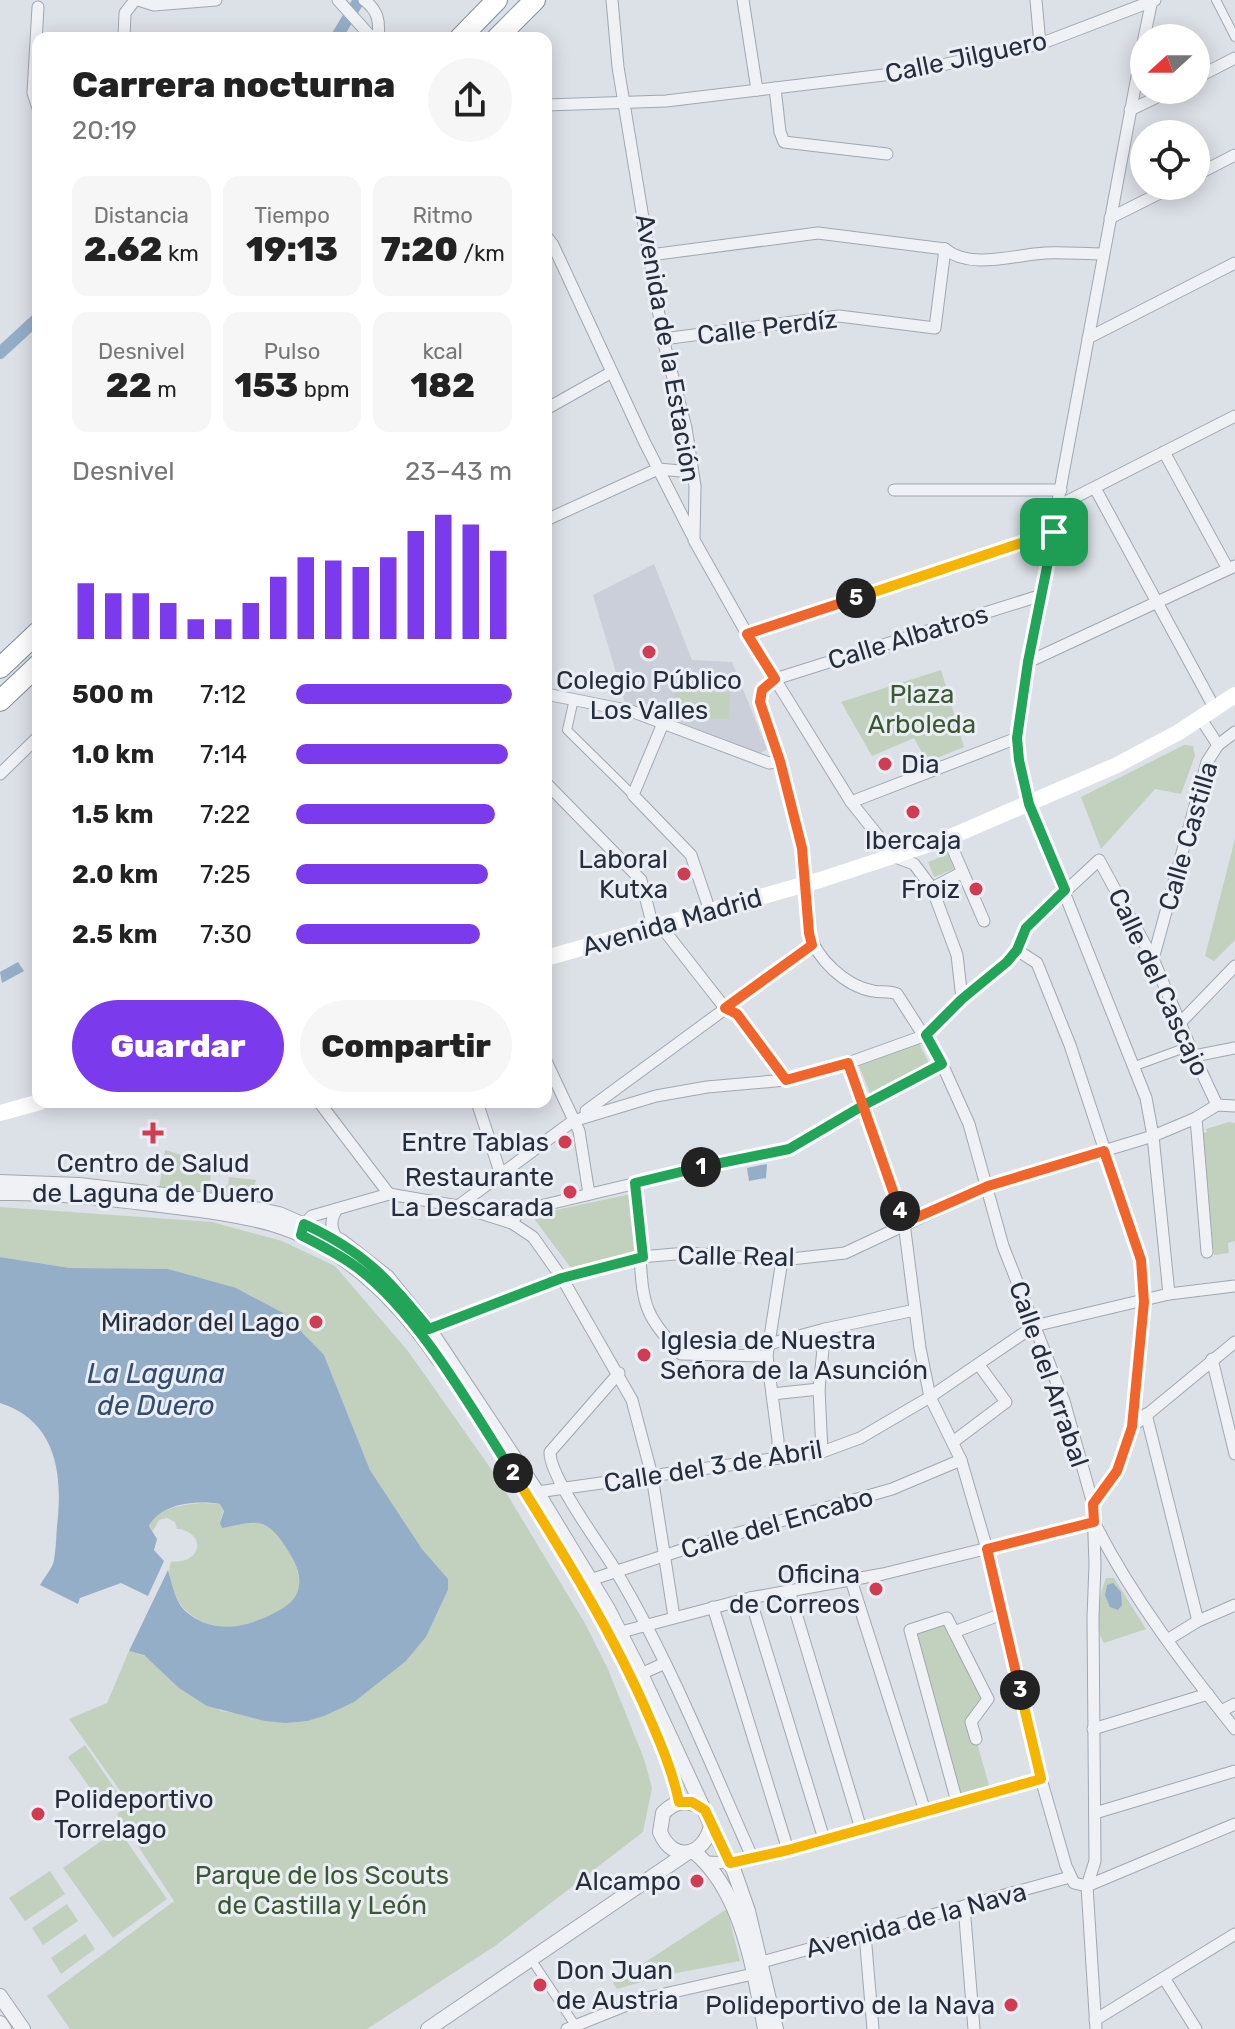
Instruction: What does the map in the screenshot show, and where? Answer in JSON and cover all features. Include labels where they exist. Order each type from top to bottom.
[{"type":"highway","points":[[466,32],[497,0]]},
{"type":"highway","points":[[503,32],[535,0]]},
{"type":"highway","points":[[0,668],[32,638]]},
{"type":"highway","points":[[0,701],[32,671]]},
{"type":"main road","name":"Avenida Madrid","points":[[552,956],[806,884],[948,838],[1115,766],[1208,714],[1235,695]]},
{"type":"main road","points":[[0,1113],[32,1104]]},
{"type":"street","points":[[124,32],[125,13],[137,0],[154,5],[216,0]]},
{"type":"street","points":[[338,0],[367,32]]},
{"type":"street","name":"Avenida de la Estación","points":[[612,0],[618,67],[663,339],[686,428],[692,472],[694,540],[747,634],[851,802],[895,857],[914,864],[932,888],[957,955],[962,999]]},
{"type":"street","points":[[743,0],[757,90]]},
{"type":"street","points":[[1036,0],[1040,44]]},
{"type":"street","points":[[1216,0],[1235,37]]},
{"type":"street","points":[[1147,24],[1153,1]]},
{"type":"street","name":"Calle Jilguero","points":[[552,105],[625,104],[909,72],[1040,44],[1153,1]]},
{"type":"street","points":[[367,2],[380,20],[379,32]]},
{"type":"street","points":[[37,32],[38,7]]},
{"type":"street","points":[[1210,71],[1235,58]]},
{"type":"street","points":[[775,88],[784,142],[887,154]]},
{"type":"street","points":[[1131,104],[1028,662],[1017,738],[1029,804],[1146,1098],[1153,1136],[1169,1294]]},
{"type":"street","points":[[1130,110],[1143,104]]},
{"type":"street","points":[[1210,168],[1235,155]]},
{"type":"street","points":[[1110,218],[1146,200]]},
{"type":"street","points":[[650,255],[818,233],[945,249],[956,258],[974,260],[1049,253],[1103,254]]},
{"type":"street","points":[[552,245],[694,540]]},
{"type":"street","name":"Calle Perdíz","points":[[663,339],[839,316],[935,328],[945,249]]},
{"type":"street","points":[[1088,338],[1235,263]]},
{"type":"street","points":[[552,406],[612,372]]},
{"type":"street","points":[[1058,506],[1234,420]]},
{"type":"street","points":[[1028,662],[1232,568],[1164,452]]},
{"type":"street","points":[[552,517],[658,469],[692,472]]},
{"type":"street","name":"Calle Castilla","points":[[1095,488],[1159,603],[1208,714],[1218,745],[1207,762],[1153,959]]},
{"type":"street","points":[[894,490],[1061,490]]},
{"type":"street","points":[[747,634],[1054,532]]},
{"type":"street","name":"Calle Albatros","points":[[775,679],[1042,595]]},
{"type":"street","points":[[458,1206],[573,1121],[610,1102],[725,1008],[812,945],[802,848],[780,761],[760,702],[762,690],[775,679]]},
{"type":"street","points":[[552,695],[631,711],[769,763],[780,761]]},
{"type":"street","points":[[574,699],[567,730],[691,855],[710,911]]},
{"type":"street","points":[[633,795],[664,721]]},
{"type":"street","points":[[1218,745],[1235,732]]},
{"type":"street","points":[[851,802],[1017,738]]},
{"type":"street","points":[[0,774],[32,743]]},
{"type":"street","points":[[552,789],[634,870],[641,880],[656,926],[725,1008],[737,1014],[786,1080]]},
{"type":"street","points":[[948,838],[984,921]]},
{"type":"street","name":"Calle del Cascajo","points":[[1065,890],[1099,860],[1153,959],[1217,1105]]},
{"type":"street","points":[[932,888],[961,873]]},
{"type":"street","points":[[610,1102],[707,1087],[786,1080],[848,1063],[926,1035],[962,999],[1007,962],[1017,950],[1026,928],[1065,890]]},
{"type":"street","name":"Calle del Arrabal","points":[[812,945],[841,976],[858,987],[876,992],[889,990],[897,994],[942,1064],[969,1124],[1003,1246],[1064,1401],[1093,1504],[1095,1861],[1087,1886],[1095,2025]]},
{"type":"street","points":[[1017,950],[1037,963],[1070,1045],[1141,1260],[1144,1302],[1132,1427],[1117,1471],[1093,1504]]},
{"type":"street","points":[[1180,1023],[1235,966]]},
{"type":"street","points":[[1135,1066],[1192,1051],[1235,1048]]},
{"type":"street","points":[[848,1063],[904,1223],[930,1397],[961,1460],[987,1549],[1041,1779],[1070,1877],[1079,1886],[1087,1886],[1235,1824]]},
{"type":"street","points":[[512,1223],[519,1211],[789,1149],[942,1064]]},
{"type":"street","points":[[552,1074],[579,1131],[589,1194]]},
{"type":"street","points":[[1217,1105],[1235,1106]]},
{"type":"street","name":"Calle Real","points":[[429,1329],[562,1278],[642,1257],[687,1253],[782,1260],[845,1253],[988,1186],[1153,1136],[1196,1118],[1217,1105]]},
{"type":"street","points":[[324,1108],[389,1194]]},
{"type":"street","points":[[479,1108],[501,1175]]},
{"type":"street","name":"Calle del Cascajo","points":[[1196,1118],[1207,1252]]},
{"type":"street","points":[[0,1182],[79,1185],[215,1201],[279,1214],[359,1269],[386,1293],[437,1356],[563,1552],[624,1660],[657,1735],[679,1802]]},
{"type":"street","points":[[635,1183],[642,1257],[642,1300],[658,1329],[681,1354],[768,1350],[825,1329],[915,1310]]},
{"type":"street","points":[[0,1193],[85,1196],[213,1212],[339,1240]]},
{"type":"street","points":[[302,1230],[312,1216],[389,1194],[458,1206],[512,1223],[533,1237],[562,1278],[632,1400],[652,1476],[674,1617]]},
{"type":"street","points":[[337,1209],[331,1219],[332,1232],[387,1277],[429,1329],[537,1492],[621,1632],[730,1863],[748,1911],[765,2029]]},
{"type":"street","points":[[778,1458],[768,1350],[782,1260]]},
{"type":"street","name":"Calle del 3 de Abril","points":[[537,1492],[822,1452],[860,1438],[930,1397],[1034,1326],[1169,1294],[1235,1286]]},
{"type":"street","points":[[822,1452],[819,1389],[825,1329]]},
{"type":"street","points":[[1132,1427],[1235,1342]]},
{"type":"street","points":[[1212,1359],[1235,1454]]},
{"type":"street","points":[[953,1442],[1006,1402],[979,1365]]},
{"type":"street","points":[[619,1373],[550,1452],[550,1460],[564,1489],[648,1624],[753,1859]]},
{"type":"street","points":[[772,1394],[819,1389]]},
{"type":"street","points":[[1146,1414],[1198,1621]]},
{"type":"street","name":"Calle del Encabo","points":[[590,1580],[880,1492],[961,1460]]},
{"type":"street","points":[[621,1632],[750,1598],[851,1580],[1094,1522],[1116,1566],[1167,1640],[1235,1729]]},
{"type":"street","points":[[1095,1565],[1104,1563],[1116,1566]]},
{"type":"street","points":[[851,1580],[925,1811]]},
{"type":"street","points":[[789,1590],[861,1829]]},
{"type":"street","points":[[750,1598],[824,1839]]},
{"type":"street","points":[[1167,1640],[1198,1621],[1235,1605]]},
{"type":"street","points":[[713,1607],[788,1850]]},
{"type":"street","points":[[954,1632],[1002,1614]]},
{"type":"street","points":[[957,1802],[910,1630],[947,1618],[988,1699],[971,1722],[976,1739]]},
{"type":"street","points":[[641,1674],[665,1663]]},
{"type":"street","points":[[1093,1729],[1208,1694]]},
{"type":"street","points":[[1221,1711],[1235,1704]]},
{"type":"street","points":[[1095,1813],[1235,1771]]},
{"type":"street","points":[[663,1841],[678,1852],[690,1852],[707,1862],[730,1863],[788,1850],[1041,1779]]},
{"type":"street","points":[[656,1873],[663,1841],[659,1825],[663,1813],[679,1802],[692,1802],[702,1807]]},
{"type":"street","points":[[428,2029],[656,1873],[701,1847],[709,1837],[711,1825]]},
{"type":"street","points":[[707,1862],[734,1907],[758,1968],[776,2029]]},
{"type":"street","name":"Avenida de la Nava","points":[[573,2028],[642,1999],[1070,1877]]},
{"type":"street","points":[[964,1906],[974,2029]]},
{"type":"street","points":[[865,1934],[873,2029]]},
{"type":"street","points":[[1095,2025],[1235,1934]]},
{"type":"street","points":[[531,1959],[573,2028]]},
{"type":"street","points":[[1164,1978],[1196,2029]]},
{"type":"street","points":[[0,1996],[23,2029]]},
{"type":"street","points":[[0,2023],[4,2029]]},
{"type":"shaded area","name":"Colegio Público Los Valles","points":[[654,564],[692,660],[732,662],[767,749],[759,754],[625,703],[593,595]]},
{"type":"green space","name":"Plaza Arboleda","points":[[941,670],[964,747],[927,762],[914,738],[872,756],[841,702]]},
{"type":"green space","points":[[675,692],[730,693],[729,719],[675,718]]},
{"type":"green space","points":[[1184,745],[1193,746],[1195,756],[1181,794],[1155,789],[1101,849],[1081,797]]},
{"type":"green space","points":[[1235,839],[1235,940],[1214,961],[1205,956]]},
{"type":"green space","points":[[948,854],[954,869],[934,877],[928,862]]},
{"type":"green space","points":[[919,1043],[930,1065],[871,1096],[859,1066]]},
{"type":"green space","points":[[1235,1123],[1235,1241],[1228,1243],[1229,1253],[1214,1255],[1201,1134],[1207,1132],[1206,1129]]},
{"type":"green space","points":[[165,1150],[189,1157],[189,1168],[211,1173],[210,1183],[228,1186],[229,1177],[256,1180],[250,1199],[159,1188]]},
{"type":"green space","points":[[631,1194],[637,1252],[585,1267],[571,1268],[535,1220],[537,1214]]},
{"type":"green space","name":"Parque de los Scouts de Castilla y León","points":[[0,1207],[212,1222],[282,1241],[335,1266],[408,1351],[496,1476],[586,1625],[607,1667],[644,1759],[652,1788],[643,1832],[495,1946],[367,2029],[70,2029],[47,1996],[174,1901],[117,1814],[129,1803],[69,1719],[107,1703],[129,1651],[143,1655],[221,1711],[236,1713],[406,1661],[426,1637],[448,1590],[448,1580],[422,1549],[370,1470],[324,1355],[70,1268],[0,1257]]},
{"type":"green space","points":[[201,1503],[220,1504],[224,1508],[220,1523],[261,1523],[281,1538],[299,1576],[298,1591],[290,1604],[256,1623],[235,1628],[202,1622],[185,1609],[174,1591],[170,1566],[171,1562],[191,1557],[197,1548],[195,1538],[177,1529],[175,1522],[167,1518],[159,1520],[153,1531],[149,1526],[165,1511]]},
{"type":"green space","points":[[1106,1578],[1114,1578],[1146,1629],[1104,1643],[1099,1629],[1099,1612]]},
{"type":"green space","points":[[947,1618],[987,1701],[971,1722],[991,1792],[960,1801],[915,1628]]},
{"type":"green space","points":[[85,1745],[121,1798],[105,1809],[68,1757]]},
{"type":"green space","points":[[118,1829],[167,1899],[113,1938],[63,1868]]},
{"type":"green space","points":[[50,1871],[65,1894],[25,1921],[9,1898]]},
{"type":"green space","points":[[67,1904],[78,1921],[43,1945],[32,1928]]},
{"type":"green space","points":[[727,1909],[740,1961],[666,1975],[617,1989],[613,1983]]},
{"type":"green space","points":[[85,1934],[95,1949],[61,1974],[51,1958]]},
{"type":"water","points":[[18,962],[24,971],[2,983],[0,972]]},
{"type":"water","points":[[767,1164],[766,1178],[749,1181],[747,1168]]},
{"type":"water","name":"La Laguna de Duero","points":[[0,1257],[70,1268],[168,1269],[236,1288],[283,1313],[324,1355],[370,1470],[422,1549],[448,1579],[448,1590],[426,1637],[406,1661],[354,1702],[324,1716],[286,1723],[265,1721],[207,1706],[179,1688],[144,1655],[129,1651],[168,1570],[181,1605],[199,1621],[210,1625],[221,1627],[255,1622],[284,1607],[296,1595],[298,1570],[278,1536],[258,1523],[222,1528],[220,1523],[224,1511],[220,1504],[180,1505],[155,1518],[149,1526],[157,1539],[154,1550],[164,1561],[148,1596],[121,1583],[80,1598],[78,1604],[40,1585],[52,1567],[55,1555],[59,1507],[57,1469],[45,1436],[34,1423],[19,1411],[0,1403]]},
{"type":"water","points":[[1113,1583],[1121,1592],[1122,1605],[1118,1610],[1110,1607],[1105,1595],[1107,1585]]},
{"type":"waterway","points":[[340,32],[359,0]]},
{"type":"waterway","points":[[0,353],[32,324]]},
{"type":"place","name":"Colegio Público Los Valles","points":[[649,652]]},
{"type":"place","name":"Dia","points":[[885,764]]},
{"type":"place","name":"Ibercaja","points":[[913,812]]},
{"type":"place","name":"Laboral Kutxa","points":[[684,874]]},
{"type":"place","name":"Froiz","points":[[976,889]]},
{"type":"place","name":"Centro de Salud de Laguna de Duero","points":[[153,1133]]},
{"type":"place","name":"Entre Tablas","points":[[565,1142]]},
{"type":"place","name":"Restaurante La Descarada","points":[[570,1192]]},
{"type":"place","name":"Mirador del Lago","points":[[316,1322]]},
{"type":"place","name":"Iglesia de Nuestra Señora de la Asunción","points":[[644,1355]]},
{"type":"place","name":"Oficina de Correos","points":[[876,1589]]},
{"type":"place","name":"Polideportivo Torrelago","points":[[38,1814]]},
{"type":"place","name":"Alcampo","points":[[697,1881]]},
{"type":"place","name":"Don Juan de Austria","points":[[540,1985]]},
{"type":"place","name":"Polideportivo de la Nava","points":[[1011,2005]]},
{"type":"route","points":[[1054,532],[747,634],[775,679],[762,690],[760,702],[780,761],[802,848],[812,945],[725,1008],[737,1014],[786,1080],[848,1063],[864,1105],[904,1223],[988,1186],[1104,1151],[1141,1260],[1144,1302],[1132,1427],[1117,1471],[1093,1504],[1094,1522],[987,1549],[1041,1779],[788,1850],[730,1863],[705,1810],[692,1802],[679,1802],[657,1735],[624,1660],[571,1565],[437,1356],[386,1293],[359,1269],[301,1235],[304,1224],[341,1241],[387,1277],[429,1329],[562,1278],[643,1257],[635,1183],[789,1149],[864,1105],[942,1064],[926,1035],[962,999],[1007,962],[1017,950],[1026,928],[1065,890],[1029,804],[1017,738],[1028,662],[1054,532]]}]
